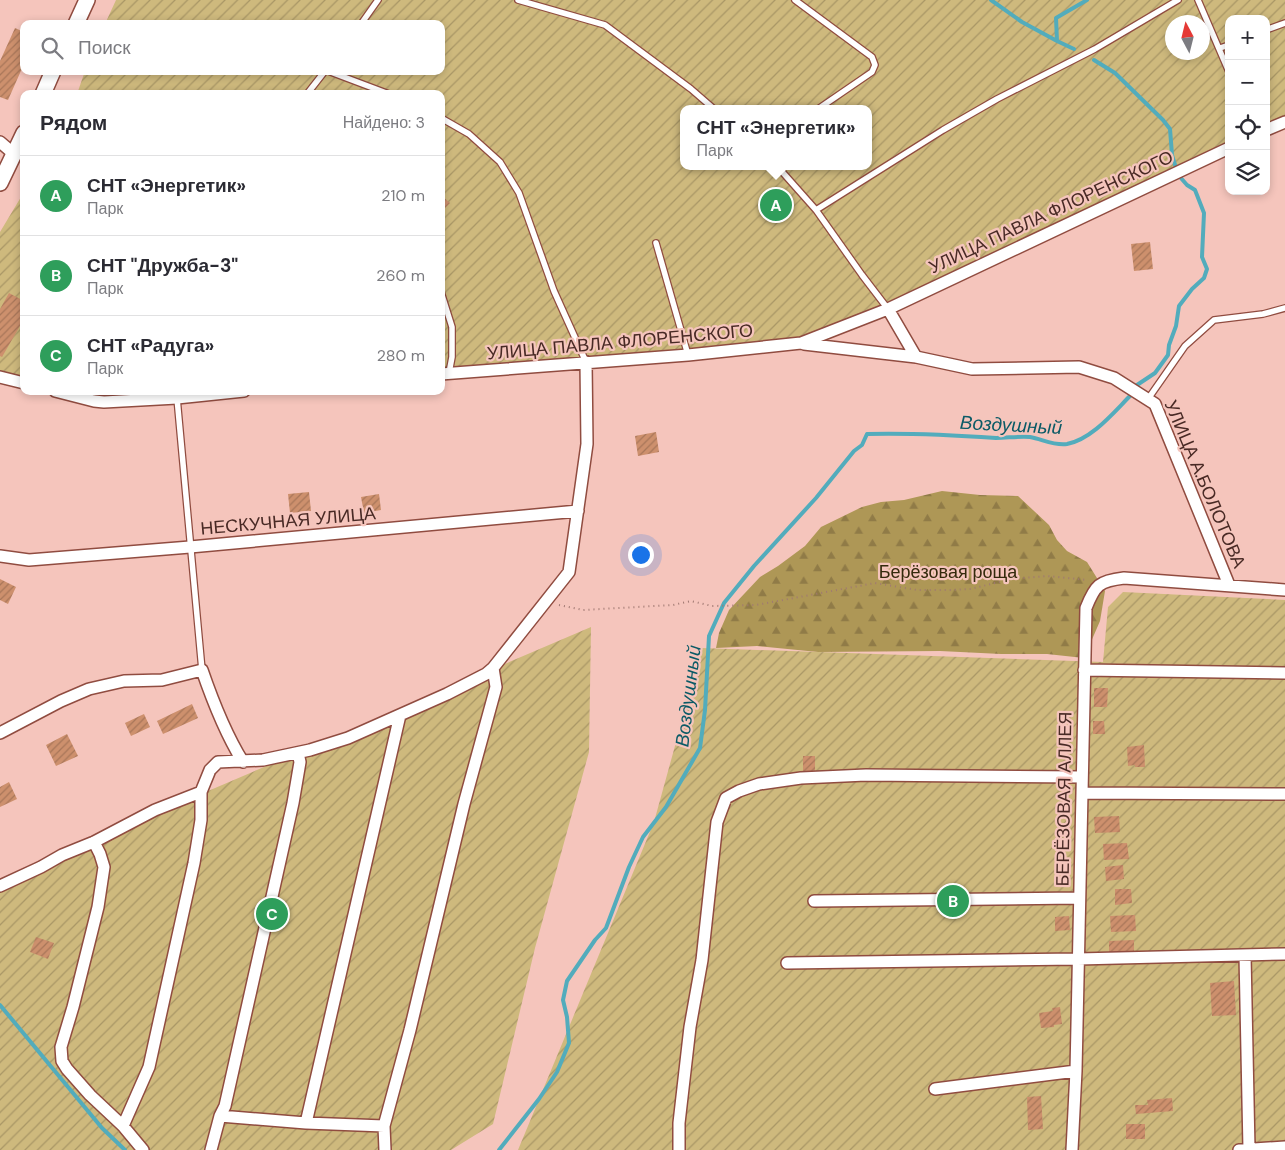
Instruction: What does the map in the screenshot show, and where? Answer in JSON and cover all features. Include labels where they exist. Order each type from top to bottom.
[{"type":"street","points":[[78,20],[87,0]]},
{"type":"street","points":[[45,90],[51,75]]},
{"type":"street","points":[[1270,128],[1285,122]]},
{"type":"street","points":[[0,183],[20,141]]},
{"type":"street","points":[[0,142],[14,154]]},
{"type":"street","name":"УЛИЦА ПАВЛА ФЛОРЕНСКОГО","points":[[801,343],[888,309],[1225,150]]},
{"type":"street","points":[[888,309],[916,357]]},
{"type":"street","name":"УЛИЦА ПАВЛА ФЛОРЕНСКОГО","points":[[445,374],[688,355],[801,343],[916,357]]},
{"type":"street","name":"УЛИЦА А.БОЛОТОВА","points":[[916,357],[972,369],[1079,367],[1114,378],[1155,404],[1229,585]]},
{"type":"street","points":[[122,1126],[149,1067],[194,864],[201,820],[201,792],[210,770],[218,762],[264,760],[298,753],[348,738],[447,694],[486,674],[493,668],[569,572],[587,444],[586,362]]},
{"type":"street","points":[[0,377],[20,382]]},
{"type":"street","points":[[71,395],[104,402],[206,395]]},
{"type":"street","name":"НЕСКУЧНАЯ УЛИЦА","points":[[0,556],[29,560],[578,511]]},
{"type":"street","points":[[1108,580],[1124,578],[1285,590]]},
{"type":"street","name":"БЕРЁЗОВАЯ АЛЛЕЯ","points":[[1072,1150],[1076,1071],[1086,608],[1092,590],[1108,580]]},
{"type":"street","points":[[385,1150],[384,1126],[415,1011],[464,804],[496,687],[493,668]]},
{"type":"street","points":[[0,733],[61,701],[89,689],[124,681],[162,680],[202,670],[213,702],[243,762]]},
{"type":"street","points":[[1084,670],[1285,673]]},
{"type":"street","points":[[306,1123],[400,715]]},
{"type":"street","points":[[211,1150],[220,1116],[225,1106],[293,803],[300,762],[298,753]]},
{"type":"street","points":[[679,1150],[690,1028],[702,960],[717,822],[726,798],[759,784],[801,778],[866,775],[1082,778]]},
{"type":"street","points":[[0,886],[62,855],[94,842],[155,810],[201,792]]},
{"type":"street","points":[[1082,793],[1285,794]]},
{"type":"street","points":[[94,842],[104,868],[95,916],[61,1047],[62,1061],[90,1095],[122,1126],[143,1150]]},
{"type":"street","points":[[814,901],[1080,898]]},
{"type":"street","points":[[786,963],[1078,960],[1285,954]]},
{"type":"street","points":[[1245,956],[1244,1150],[1282,1148]]},
{"type":"street","points":[[936,1089],[1076,1071]]},
{"type":"street","points":[[220,1116],[306,1123],[384,1126]]},
{"type":"lane","points":[[363,20],[378,0]]},
{"type":"lane","points":[[518,0],[605,25],[691,89],[709,105]]},
{"type":"lane","points":[[795,0],[872,57],[876,65],[872,72],[824,105]]},
{"type":"lane","points":[[816,210],[951,125],[997,99],[1095,49],[1178,0]]},
{"type":"lane","points":[[1198,0],[1225,61]]},
{"type":"lane","points":[[1270,29],[1285,23]]},
{"type":"lane","points":[[1220,48],[1225,46]]},
{"type":"lane","points":[[310,90],[324,75]]},
{"type":"lane","points":[[338,75],[378,90]]},
{"type":"lane","points":[[445,120],[468,134],[500,162],[519,192],[554,291],[586,362]]},
{"type":"lane","points":[[781,170],[816,210],[888,309]]},
{"type":"lane","points":[[656,243],[688,355]]},
{"type":"lane","points":[[445,305],[452,327],[452,357],[445,374]]},
{"type":"lane","points":[[1148,399],[1185,346],[1214,320],[1263,314],[1285,308]]},
{"type":"lane","points":[[177,398],[202,670]]},
{"type":"path","points":[[549,598],[557,605],[583,610],[674,605],[690,602],[723,606],[764,604],[876,583],[917,590],[950,590],[970,589],[1012,579],[1047,576],[1108,580]]},
{"type":"green space","name":"Берёзовая роща","points":[[942,491],[1018,496],[1049,525],[1057,540],[1067,551],[1087,562],[1105,591],[1100,621],[1084,658],[1047,654],[940,651],[818,652],[757,646],[716,648],[719,633],[729,610],[760,577],[805,546],[821,527],[862,507]]},
{"type":"shaded area","points":[[116,0],[1285,0],[1285,126],[1270,132],[1270,15],[1225,15],[1225,153],[934,288],[794,342],[445,376],[445,90],[78,90],[84,75],[445,75],[445,20],[107,20]]},
{"type":"shaded area","points":[[20,199],[20,381],[0,374],[0,232]]},
{"type":"shaded area","points":[[79,395],[218,395],[136,404]]},
{"type":"shaded area","points":[[1123,592],[1285,600],[1285,1147],[1282,1150],[518,1150],[654,822],[702,648],[1103,662],[1108,607]]},
{"type":"shaded area","points":[[591,627],[589,752],[535,948],[493,1124],[451,1150],[0,1150],[0,880]]},
{"type":"building","points":[[15,28],[20,30],[20,73],[8,100],[0,97],[0,61]]},
{"type":"building","points":[[445,199],[450,203],[445,208]]},
{"type":"building","points":[[1150,242],[1153,269],[1134,271],[1131,244]]},
{"type":"building","points":[[9,293],[20,299],[20,326],[2,357],[0,356],[0,309]]},
{"type":"building","points":[[656,432],[659,452],[638,456],[635,436]]},
{"type":"building","points":[[309,492],[311,511],[290,513],[288,494]]},
{"type":"building","points":[[379,494],[381,510],[364,513],[361,497]]},
{"type":"building","points":[[0,579],[16,587],[8,604],[0,600]]},
{"type":"building","points":[[1094,688],[1108,688],[1107,707],[1094,707]]},
{"type":"building","points":[[192,704],[198,718],[163,734],[157,721]]},
{"type":"building","points":[[144,714],[150,727],[131,736],[125,723]]},
{"type":"building","points":[[1093,721],[1104,721],[1105,734],[1093,734]]},
{"type":"building","points":[[67,734],[78,756],[56,766],[46,745]]},
{"type":"building","points":[[1144,745],[1145,767],[1128,766],[1127,747]]},
{"type":"building","points":[[803,756],[815,756],[815,772],[803,772]]},
{"type":"building","points":[[9,782],[17,799],[0,807],[0,787]]},
{"type":"building","points":[[1119,816],[1120,832],[1095,833],[1094,817]]},
{"type":"building","points":[[1127,843],[1129,859],[1104,860],[1103,844]]},
{"type":"building","points":[[1123,865],[1124,879],[1106,881],[1105,867]]},
{"type":"building","points":[[1115,889],[1131,889],[1132,903],[1115,905]]},
{"type":"building","points":[[1135,915],[1136,931],[1111,932],[1110,916]]},
{"type":"building","points":[[1069,916],[1070,930],[1055,931],[1055,917]]},
{"type":"building","points":[[36,937],[54,943],[48,959],[30,952]]},
{"type":"building","points":[[1134,940],[1134,955],[1109,956],[1109,941]]},
{"type":"building","points":[[1234,981],[1236,1015],[1212,1016],[1210,983]]},
{"type":"building","points":[[1060,1007],[1062,1024],[1041,1028],[1039,1013],[1053,1011],[1052,1008]]},
{"type":"building","points":[[1041,1096],[1043,1129],[1028,1130],[1027,1097]]},
{"type":"building","points":[[1172,1098],[1173,1111],[1136,1114],[1135,1105],[1148,1105],[1147,1100]]},
{"type":"building","points":[[1126,1124],[1145,1124],[1145,1139],[1126,1139]]},
{"type":"waterway","points":[[991,0],[1022,22],[1057,41]]},
{"type":"waterway","name":"Воздушный","points":[[1074,49],[1057,41],[1056,18],[1087,0]]},
{"type":"waterway","name":"Воздушный","points":[[1094,60],[1115,73],[1170,129],[1172,155],[1176,168]]},
{"type":"waterway","name":"Воздушный","points":[[1137,385],[1155,373],[1168,355],[1179,306],[1192,289],[1204,278],[1207,269],[1202,257],[1204,213],[1195,190],[1180,177]]},
{"type":"waterway","name":"Воздушный","points":[[499,1150],[539,1099],[557,1072],[569,1043],[567,1017],[563,1000],[567,981],[595,940],[606,928],[629,867],[643,837],[666,807],[700,748],[705,710],[709,636],[724,603],[754,566],[816,498],[854,451],[862,445],[867,434],[931,434],[996,438],[1026,437],[1057,444],[1067,444],[1085,437],[1093,431],[1130,396]]},
{"type":"waterway","points":[[0,1005],[102,1128],[125,1150]]},
{"type":"place","name":"СНТ «Энергетик»","points":[[776,205]]},
{"type":"place","name":"СНТ \"Дружба-3\"","points":[[953,901]]},
{"type":"place","name":"СНТ «Радуга»","points":[[272,914]]}]
